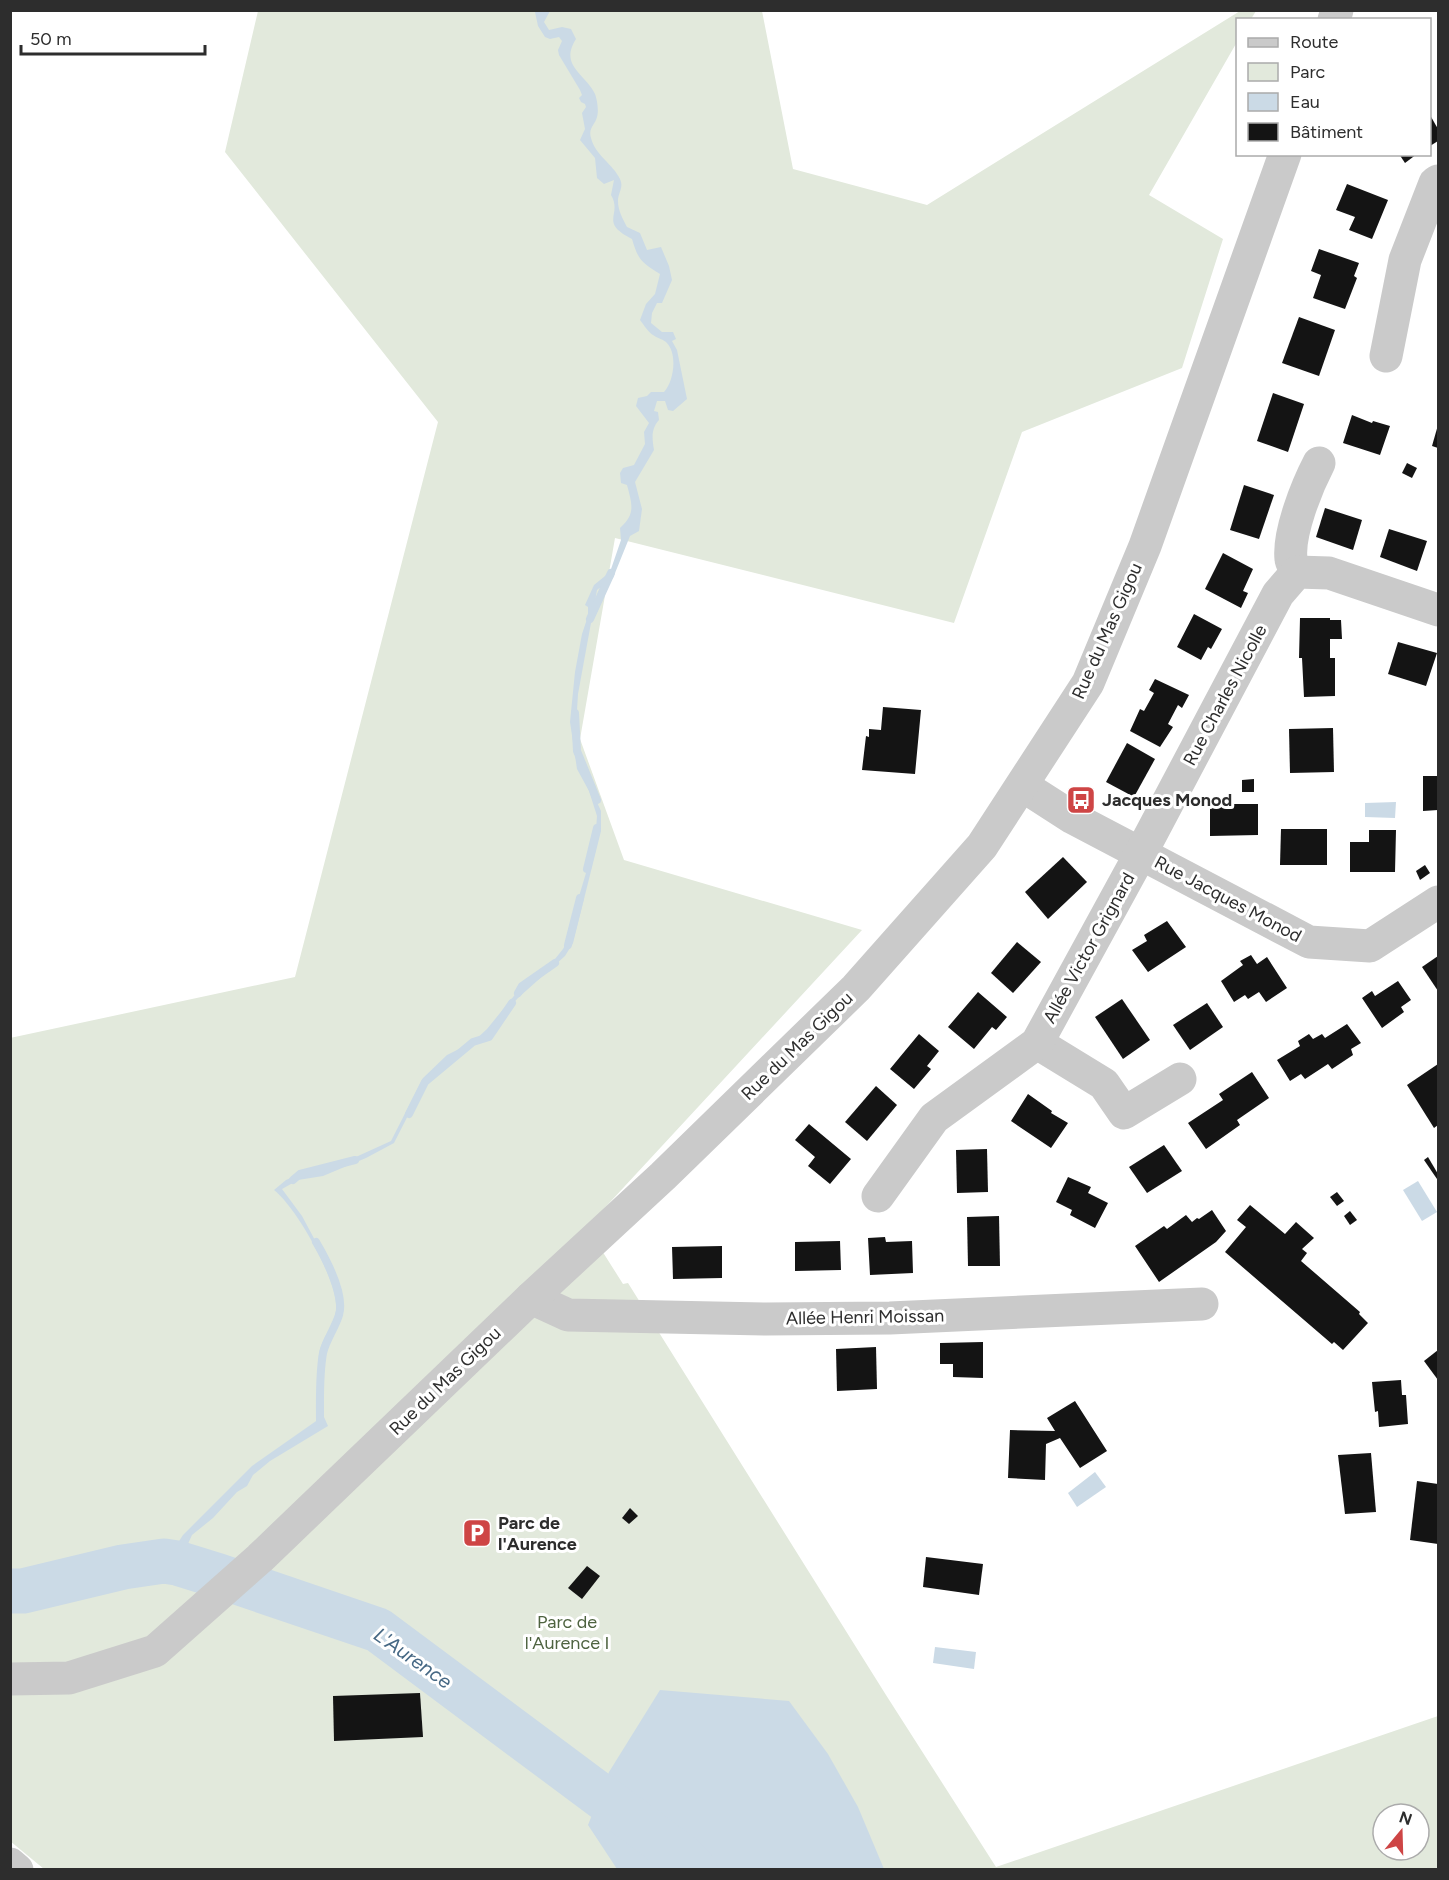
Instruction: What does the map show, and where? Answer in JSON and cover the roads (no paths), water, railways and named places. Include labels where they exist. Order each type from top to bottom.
[{"type":"street","name":"Rue du Mas Gigou","points":[[10,1679],[69,1678],[155,1651],[260,1558],[531,1298],[663,1176],[856,988],[982,846],[1088,683],[1145,546],[1284,156]]},
{"type":"street","points":[[1386,356],[1405,260],[1438,181]]},
{"type":"street","points":[[1319,463],[1310,480],[1294,530],[1291,560],[1297,572],[1329,573],[1438,610]]},
{"type":"street","name":"Rue Charles Nicolle","points":[[1141,853],[1278,594],[1297,572]]},
{"type":"street","name":"Rue Jacques Monod","points":[[1023,786],[1072,818],[1309,942],[1370,946],[1438,902]]},
{"type":"street","name":"Allée Victor Grignard","points":[[878,1196],[934,1118],[1036,1044],[1141,853]]},
{"type":"street","name":"Allée Victor Grignard","points":[[1036,1044],[1104,1084],[1124,1113],[1180,1078]]},
{"type":"street","name":"Allée Henri Moissan","points":[[531,1298],[568,1315],[765,1319],[890,1318],[1202,1304]]},
{"type":"street","points":[[10,1864],[16,1869]]},
{"type":"water","points":[[550,11],[544,22],[549,30],[562,27],[571,29],[576,39],[570,56],[572,63],[591,87],[598,108],[590,135],[596,149],[620,179],[618,205],[627,227],[640,233],[647,250],[661,247],[669,266],[672,280],[662,303],[657,303],[652,313],[651,323],[662,332],[673,332],[676,339],[672,341],[677,350],[687,399],[673,411],[668,410],[665,401],[657,401],[654,411],[658,412],[659,420],[653,434],[654,450],[635,482],[642,509],[639,531],[630,536],[613,578],[597,590],[578,694],[575,742],[582,770],[601,811],[601,831],[573,943],[565,956],[518,998],[498,1020],[489,1037],[448,1060],[425,1082],[394,1143],[366,1158],[323,1176],[298,1180],[282,1189],[302,1216],[324,1257],[340,1299],[340,1313],[323,1346],[324,1417],[328,1426],[270,1461],[253,1475],[247,1486],[237,1492],[213,1518],[192,1535],[187,1546],[187,1553],[223,1566],[219,1576],[173,1563],[154,1562],[11,1596],[11,1581],[39,1576],[73,1563],[107,1560],[126,1555],[160,1553],[174,1549],[183,1535],[252,1466],[319,1419],[319,1354],[335,1316],[335,1298],[331,1282],[315,1246],[294,1212],[274,1190],[286,1180],[300,1174],[325,1171],[391,1141],[423,1078],[447,1055],[473,1042],[487,1029],[522,986],[547,969],[563,949],[574,929],[580,893],[595,843],[597,816],[589,791],[577,769],[570,722],[575,672],[588,616],[588,607],[585,605],[594,585],[610,572],[621,540],[620,528],[631,513],[629,492],[627,485],[621,483],[620,473],[623,468],[634,465],[645,444],[644,432],[649,423],[636,406],[638,398],[647,396],[651,392],[664,392],[672,374],[673,360],[670,347],[666,342],[651,334],[640,320],[646,304],[655,294],[660,274],[642,260],[636,252],[632,239],[616,228],[613,218],[615,208],[611,195],[614,180],[604,184],[597,178],[595,158],[580,140],[585,129],[582,113],[586,107],[579,98],[582,95],[580,90],[559,55],[558,50],[562,41],[559,37],[550,39],[545,37],[538,26],[535,12]]},
{"type":"water","points":[[1396,802],[1395,818],[1365,817],[1365,803]]},
{"type":"water","points":[[1418,1181],[1437,1212],[1422,1221],[1403,1190]]},
{"type":"water","points":[[1095,1472],[1106,1487],[1077,1507],[1068,1493]]},
{"type":"water","points":[[935,1647],[976,1652],[974,1669],[933,1663]]},
{"type":"water","points":[[660,1690],[789,1701],[828,1754],[858,1807],[884,1869],[617,1869],[588,1825],[609,1772]]},
{"type":"waterway","points":[[590,619],[611,573]]},
{"type":"waterway","points":[[575,713],[577,751],[597,800]]},
{"type":"waterway","points":[[587,869],[597,828]]},
{"type":"waterway","points":[[568,945],[580,898]]},
{"type":"waterway","points":[[518,993],[522,986],[555,963]]},
{"type":"waterway","points":[[409,1114],[425,1082],[473,1042],[489,1037],[512,1003]]},
{"type":"waterway","points":[[293,1180],[300,1174],[355,1160]]},
{"type":"waterway","points":[[316,1242],[334,1277],[340,1307],[339,1315],[323,1353],[320,1379],[320,1422]]},
{"type":"waterway","name":"L'Aurence","points":[[10,1591],[23,1591],[123,1567],[164,1561],[219,1576],[378,1630],[680,1855],[695,1870]]},
{"type":"place","name":"Jacques Monod","points":[[1081,800]]},
{"type":"place","name":"Parc de l'Aurence","points":[[477,1533]]},
{"type":"park label","name":"Parc de l'Aurence I","points":[[567,1632]]}]
